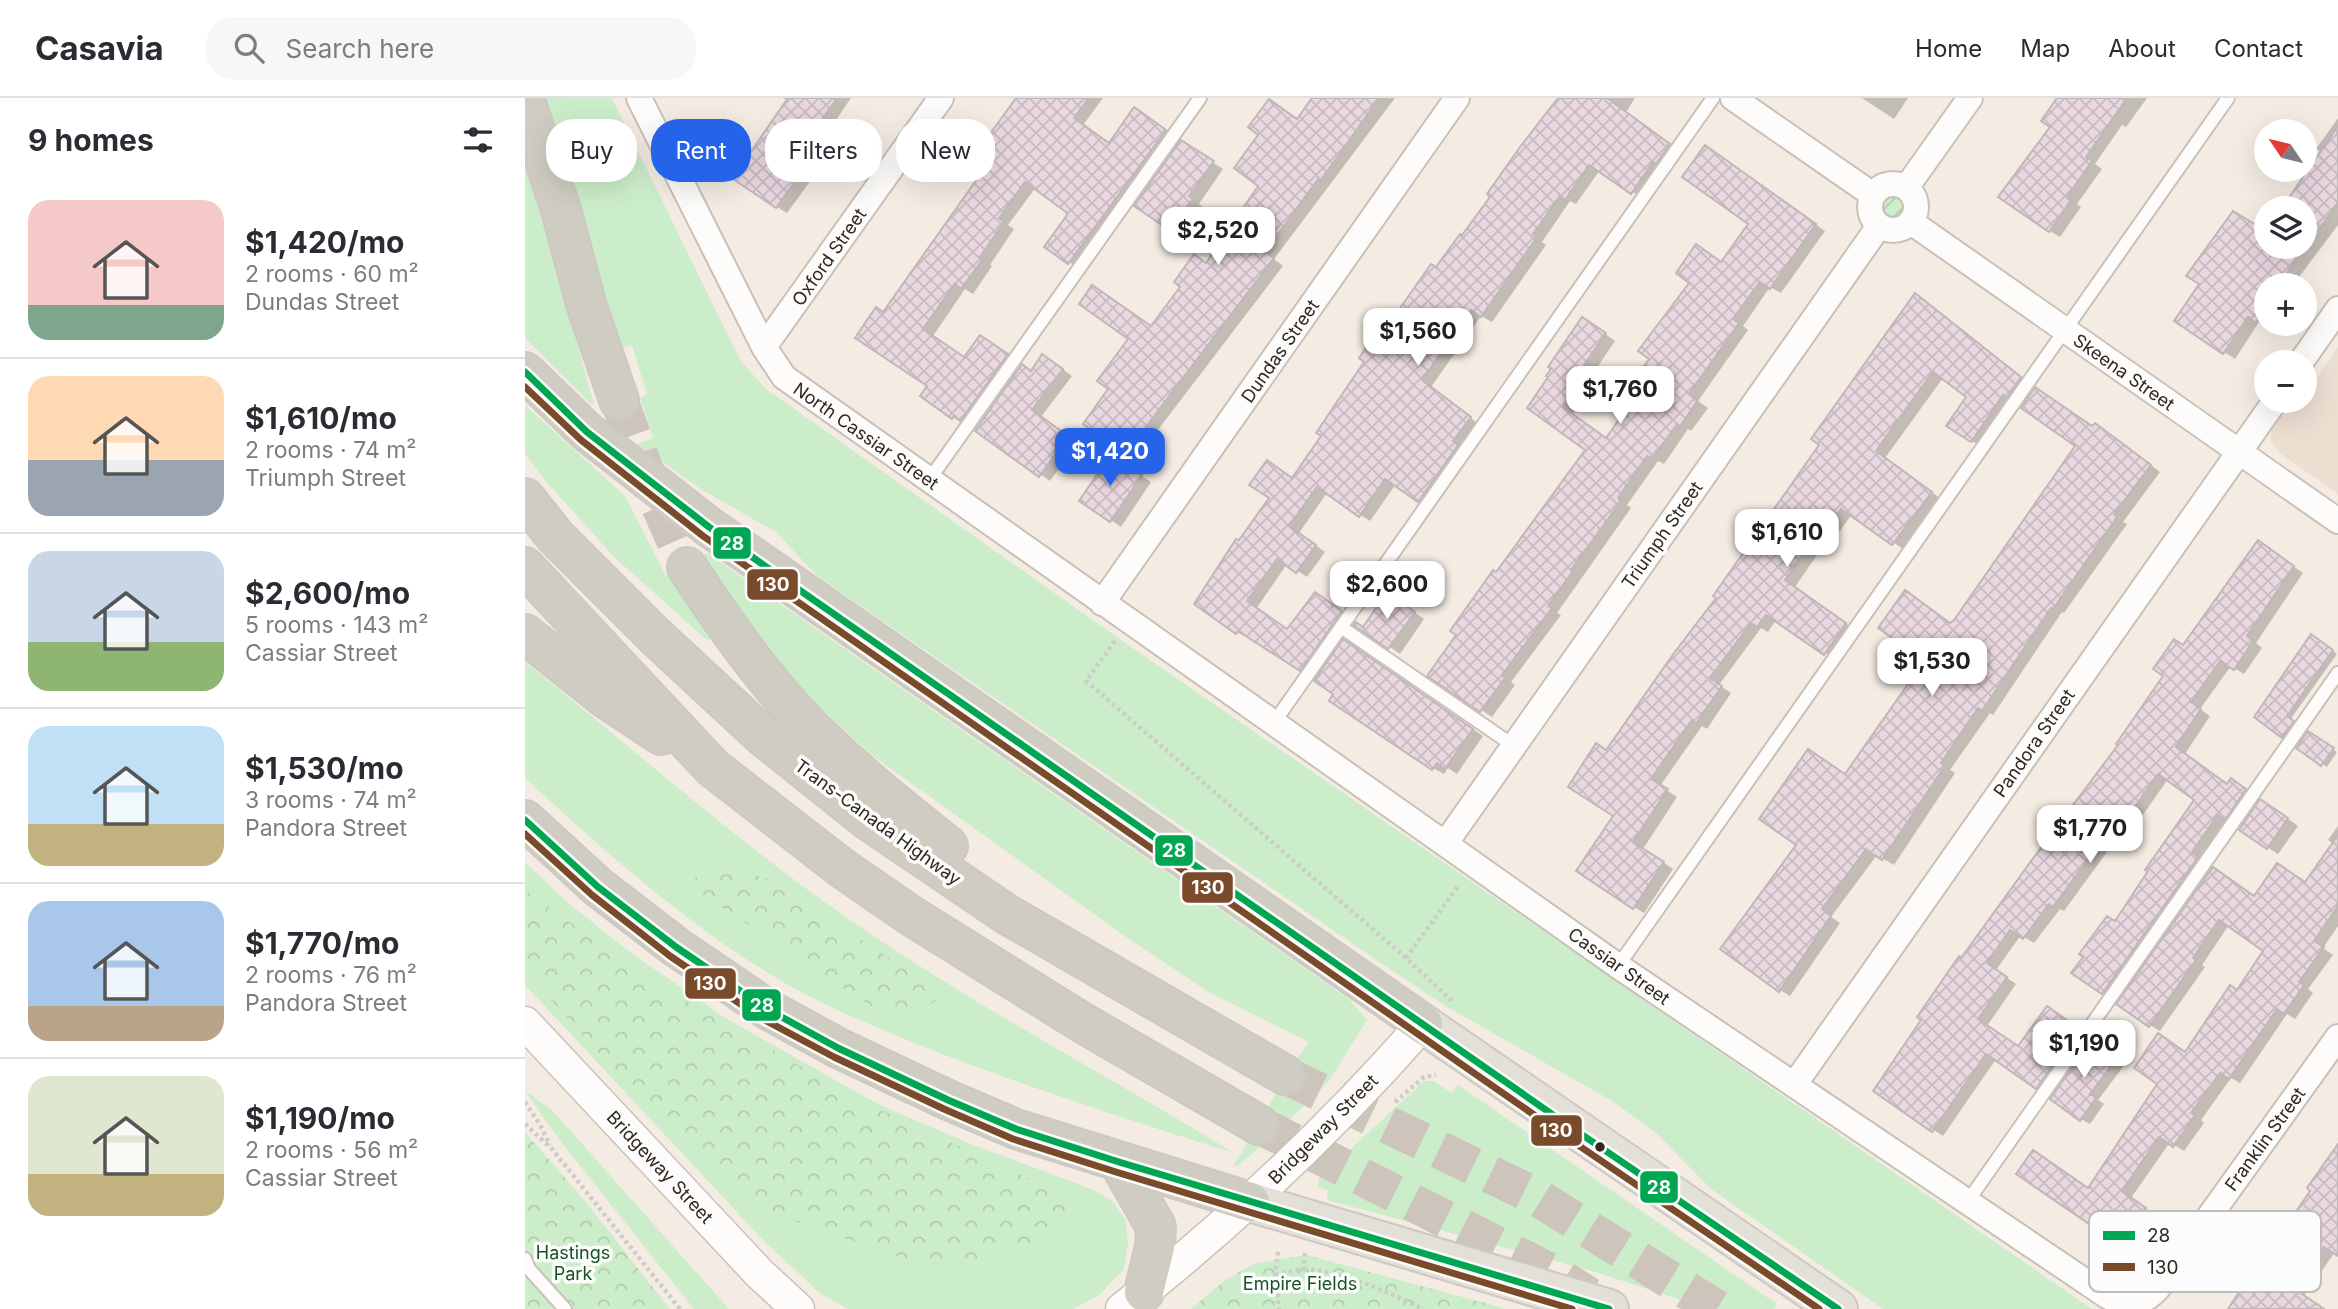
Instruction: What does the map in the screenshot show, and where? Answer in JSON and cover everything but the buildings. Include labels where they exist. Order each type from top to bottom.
[{"type":"highway","points":[[525,100],[618,400]]},
{"type":"highway","points":[[525,372],[587,432],[709,527],[1423,1024]]},
{"type":"highway","name":"Trans-Canada Highway","points":[[525,498],[555,536],[655,636],[764,737],[890,834],[1008,915],[1285,1075]]},
{"type":"highway","points":[[525,567],[713,768]]},
{"type":"highway","points":[[687,567],[762,672],[817,734],[894,804],[1112,976]]},
{"type":"highway","points":[[525,634],[604,697],[713,768],[842,867],[910,915],[1083,1023],[1259,1125]]},
{"type":"highway","points":[[525,820],[598,887],[676,947],[767,1009],[838,1048],[1016,1129],[1250,1202]]},
{"type":"highway","points":[[1119,1162],[1156,1227],[1155,1247],[1133,1300]]},
{"type":"main road","points":[[1423,1024],[1838,1309]]},
{"type":"main road","points":[[1250,1202],[1609,1309]]},
{"type":"street","name":"Oxford Street","points":[[764,347],[941,98]]},
{"type":"street","name":"Dundas Street","points":[[1102,603],[1457,98]]},
{"type":"street","points":[[1733,98],[1873,195]]},
{"type":"street","points":[[1906,188],[1970,98]]},
{"type":"street","name":"North Cassiar Street","points":[[646,100],[764,347],[784,377],[1102,603]]},
{"type":"street","points":[[1899,184],[1906,188],[1916,200],[1915,216],[1911,222],[1906,227],[1892,231],[1879,226],[1871,215],[1870,201],[1873,195],[1884,185],[1899,184]]},
{"type":"street","name":"Skeena Street","points":[[1911,222],[2338,521]]},
{"type":"street","name":"Triumph Street","points":[[1445,844],[1879,226]]},
{"type":"street","points":[[2309,350],[2338,309]]},
{"type":"street","name":"Pandora Street","points":[[1794,1085],[2267,413]]},
{"type":"street","name":"Cassiar Street","points":[[1102,603],[1618,966],[2089,1284]]},
{"type":"street","name":"Bridgeway Street","points":[[525,1023],[743,1256],[798,1309]]},
{"type":"street","name":"Bridgeway Street","points":[[1133,1300],[1250,1202],[1392,1059],[1423,1024]]},
{"type":"street","name":"Franklin Street","points":[[2213,1211],[2338,1037]]},
{"type":"street","name":"Cassiar Street","points":[[2101,1292],[2119,1303],[2141,1306]]},
{"type":"street","name":"Franklin Street","points":[[2141,1306],[2154,1292]]},
{"type":"lane","points":[[929,480],[1200,98]]},
{"type":"lane","points":[[1273,724],[1713,98]]},
{"type":"lane","points":[[1618,966],[2228,98]]},
{"type":"lane","points":[[1341,627],[1514,746]]},
{"type":"lane","points":[[1968,1202],[2338,673]]},
{"type":"lane","points":[[525,1259],[529,1269],[565,1309]]},
{"type":"path","points":[[1117,638],[1086,681],[1406,958],[1456,1005]]},
{"type":"path","points":[[1406,958],[1463,879]]},
{"type":"path","points":[[1388,1109],[1424,1077],[1431,1074],[1444,1080]]},
{"type":"path","points":[[525,1102],[552,1149]]},
{"type":"path","points":[[525,1124],[552,1149],[680,1309]]},
{"type":"path","points":[[1278,1252],[1275,1274],[1279,1309]]},
{"type":"path","points":[[1304,1269],[1305,1253]]},
{"type":"path","points":[[1275,1274],[1304,1269],[1318,1270],[1362,1284],[1423,1309]]},
{"type":"shaded area","points":[[2338,347],[2338,494],[2281,454],[2271,442],[2274,424],[2282,413],[2317,413],[2317,377]]},
{"type":"green space","points":[[543,98],[612,98],[622,119],[551,119]]},
{"type":"green space","points":[[637,149],[740,360],[766,389],[1111,633],[2092,1309],[1883,1309],[1711,1189],[1656,1133],[1612,1101],[1444,1005],[1388,968],[817,576],[776,532],[702,490],[637,444],[653,438],[640,398],[647,394],[632,345],[620,348],[573,182],[637,182]]},
{"type":"green space","points":[[525,156],[594,404],[525,338]]},
{"type":"green space","points":[[1892,191],[1903,196],[1908,207],[1903,218],[1892,223],[1881,218],[1876,207],[1881,196]]},
{"type":"green space","points":[[525,405],[625,496],[666,576],[674,574],[711,639],[708,641],[614,557],[544,479],[525,454]]},
{"type":"green space","points":[[707,553],[1349,999],[1367,1020],[1329,1081],[1238,1166],[1233,1166],[1259,1125],[1285,1075],[1309,1042],[1210,993],[1129,939],[869,753],[810,698],[767,647],[710,570],[703,555]]},
{"type":"green space","points":[[525,662],[717,820],[836,910],[983,1005],[1234,1153],[1048,1092],[898,1036],[783,982],[714,937],[648,887],[525,778]]},
{"type":"green space","points":[[525,862],[567,902],[631,953],[727,1019],[878,1104],[971,1144],[1094,1190],[1113,1202],[1126,1220],[1128,1243],[1124,1269],[1099,1295],[1073,1309],[848,1309],[821,1294],[765,1242],[525,985]]},
{"type":"green space","points":[[717,863],[771,880],[905,968],[938,1000],[895,1022],[687,884]]},
{"type":"green space","points":[[525,890],[651,980],[857,1099],[1082,1203],[1033,1242],[938,1270],[771,1213],[638,1097],[525,971]]},
{"type":"green space","points":[[1424,1081],[1433,1081],[1452,1093],[1458,1085],[1777,1304],[1773,1309],[1709,1309],[1592,1271],[1327,1200],[1328,1190],[1317,1187],[1319,1178]]},
{"type":"green space","points":[[525,1091],[552,1110],[729,1309],[694,1309],[561,1142]]},
{"type":"green space","name":"Hastings Park","points":[[525,1132],[585,1201],[670,1309],[525,1309]]},
{"type":"green space","name":"Empire Fields","points":[[1307,1255],[1505,1309],[1191,1309],[1224,1281],[1255,1263]]},
{"type":"tunnel","points":[[619,400],[648,479],[687,567]]},
{"type":"tunnel","points":[[1285,1075],[1535,1196],[1717,1309]]},
{"type":"tunnel","points":[[1259,1125],[1554,1274],[1589,1296]]},
{"type":"transit line","name":"28","points":[[525,372],[587,432],[709,527],[1556,1117],[1838,1309]]},
{"type":"transit line","name":"130","points":[[525,387],[581,440],[703,536],[1550,1126],[1819,1309]]},
{"type":"transit line","name":"28","points":[[525,820],[598,887],[676,947],[767,1009],[838,1048],[948,1100],[1016,1129],[1119,1162],[1609,1309]]},
{"type":"transit line","name":"130","points":[[525,834],[592,895],[670,956],[761,1018],[834,1057],[944,1109],[1013,1139],[1116,1172],[1572,1309]]}]
